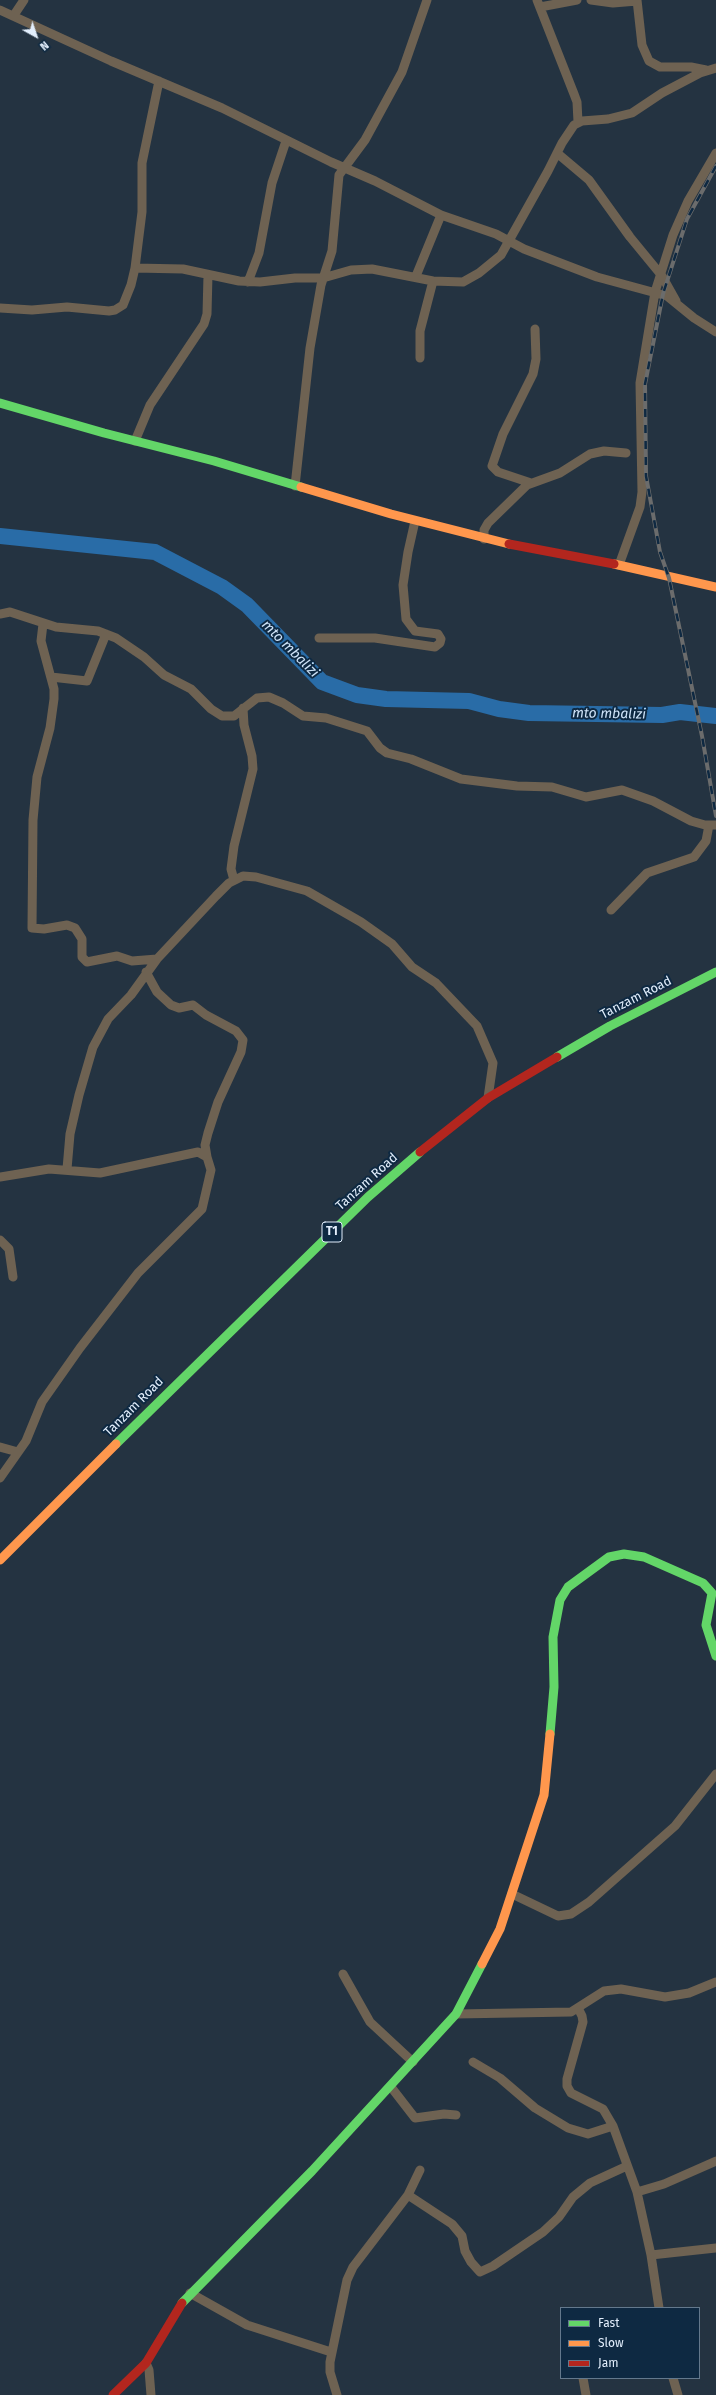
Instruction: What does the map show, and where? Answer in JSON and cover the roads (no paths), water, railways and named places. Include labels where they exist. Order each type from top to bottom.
[{"type":"main road","points":[[0,403],[135,441],[214,461],[415,521],[484,539],[544,552],[619,565],[669,578],[716,587]]},
{"type":"main road","name":"Tanzam Road","points":[[0,1560],[149,1410],[368,1197],[404,1165],[488,1098],[610,1026],[716,972]]},
{"type":"main road","points":[[113,2395],[146,2363],[179,2307],[190,2293],[312,2171],[391,2087],[456,2014],[500,1929],[544,1795],[554,1687],[553,1637],[560,1600],[568,1587],[609,1557],[618,1554],[644,1557],[706,1585],[712,1593],[706,1625],[712,1648],[716,1656]]},
{"type":"street","points":[[14,15],[24,0]]},
{"type":"street","points":[[295,486],[310,348],[323,278],[332,251],[338,180],[344,168],[364,140],[402,72],[427,0]]},
{"type":"street","points":[[577,0],[538,3],[577,102],[578,122]]},
{"type":"street","points":[[591,0],[613,3],[637,0],[642,45],[648,61],[660,67],[691,67],[706,70]]},
{"type":"street","points":[[0,10],[14,15],[159,82],[222,108],[286,141],[376,181],[441,215],[496,234],[509,242],[597,277],[655,292],[677,302]]},
{"type":"street","points":[[135,268],[166,268],[248,282],[295,278],[323,278],[352,270],[372,269],[416,276],[433,281],[463,282],[472,278],[497,259],[509,242],[567,134],[578,122],[608,119],[632,113],[654,98],[706,70],[716,68]]},
{"type":"street","points":[[0,308],[32,310],[67,307],[115,310],[126,300],[135,268],[142,212],[142,163],[159,82]]},
{"type":"street","points":[[248,282],[259,254],[272,183],[286,141]]},
{"type":"street","points":[[557,153],[589,180],[630,237],[660,273],[677,302],[689,314],[716,332]]},
{"type":"street","points":[[619,565],[640,507],[642,492],[639,429],[640,383],[655,292],[673,235],[688,201],[716,153]]},
{"type":"street","points":[[416,276],[441,215]]},
{"type":"street","points":[[135,441],[150,405],[204,324],[207,314],[208,275]]},
{"type":"street","points":[[420,358],[420,331],[433,281]]},
{"type":"street","points":[[531,483],[498,472],[492,466],[503,434],[533,374],[536,354],[535,329]]},
{"type":"street","points":[[484,539],[484,530],[488,523],[531,483],[560,473],[590,454],[604,451],[626,453]]},
{"type":"street","points":[[319,638],[375,638],[435,647],[440,643],[441,639],[438,634],[415,631],[406,619],[403,585],[415,521]]},
{"type":"street","points":[[0,614],[10,612],[43,624],[106,634],[136,651],[164,675],[186,685],[222,716],[232,717],[258,698],[269,697],[283,703],[303,716],[326,718],[362,729],[370,733],[376,743],[386,753],[411,758],[461,779],[517,786],[552,787],[586,797],[622,790],[653,801],[691,821],[713,825],[706,841],[694,857],[647,873],[611,910]]},
{"type":"street","points":[[43,624],[41,641],[54,689],[53,712],[46,748],[38,771],[33,820],[32,928],[44,929],[71,926],[82,939],[82,957],[87,962],[117,956],[132,961],[157,959]]},
{"type":"street","points":[[51,677],[87,681],[106,634]]},
{"type":"street","points":[[234,880],[231,869],[234,846],[253,769],[252,756],[244,725],[243,708]]},
{"type":"street","points":[[67,1169],[74,1113],[93,1047],[108,1019],[131,995],[146,972],[157,959],[223,888],[234,880],[243,876],[252,876],[307,891],[361,922],[392,944],[412,967],[436,983],[477,1026],[493,1063],[488,1098]]},
{"type":"street","points":[[0,1478],[26,1441],[42,1402],[80,1348],[138,1273],[202,1209],[211,1170],[205,1145],[218,1102],[238,1059],[243,1040],[236,1031],[193,1005],[179,1008],[168,1003],[157,992],[146,972]]},
{"type":"street","points":[[0,1177],[49,1169],[67,1169],[100,1173],[146,1165],[176,1156],[198,1152],[207,1157]]},
{"type":"street","points":[[0,1240],[9,1249],[13,1277]]},
{"type":"street","points":[[0,1447],[18,1452]]},
{"type":"street","points":[[512,1894],[558,1916],[571,1914],[589,1902],[675,1826],[716,1774]]},
{"type":"street","points":[[343,1974],[370,2022],[413,2062]]},
{"type":"street","points":[[456,2014],[563,2013],[578,2008],[604,1991],[621,1989],[665,1997],[688,1993],[716,1982]]},
{"type":"street","points":[[578,2008],[582,2016],[582,2022],[567,2079],[567,2086],[571,2093],[603,2109],[613,2126],[626,2166],[637,2192],[651,2255],[659,2307]]},
{"type":"street","points":[[473,2062],[500,2078],[535,2108],[568,2128],[588,2134],[613,2126]]},
{"type":"street","points":[[391,2087],[415,2118],[444,2114],[456,2115]]},
{"type":"street","points":[[637,2192],[664,2184],[716,2161]]},
{"type":"street","points":[[408,2195],[452,2224],[462,2236],[465,2250],[470,2262],[480,2272],[493,2266],[543,2232],[559,2217],[573,2197],[590,2183],[626,2166]]},
{"type":"street","points":[[337,2395],[330,2372],[331,2352],[347,2280],[353,2267],[408,2195],[420,2170]]},
{"type":"street","points":[[651,2255],[716,2248]]},
{"type":"street","points":[[190,2293],[247,2325],[331,2352]]},
{"type":"street","points":[[146,2363],[149,2370],[151,2395]]},
{"type":"street","points":[[583,2379],[586,2395]]},
{"type":"street","points":[[673,2379],[678,2395]]},
{"type":"waterway","name":"mto mbalizi","points":[[0,536],[155,552],[222,587],[247,605],[322,682],[357,695],[386,699],[469,701],[499,709],[529,713],[662,715],[680,712],[716,716]]},
{"type":"railway","points":[[716,166],[687,219],[663,294],[645,384],[646,476],[660,552],[669,578],[702,736],[716,816]]}]
